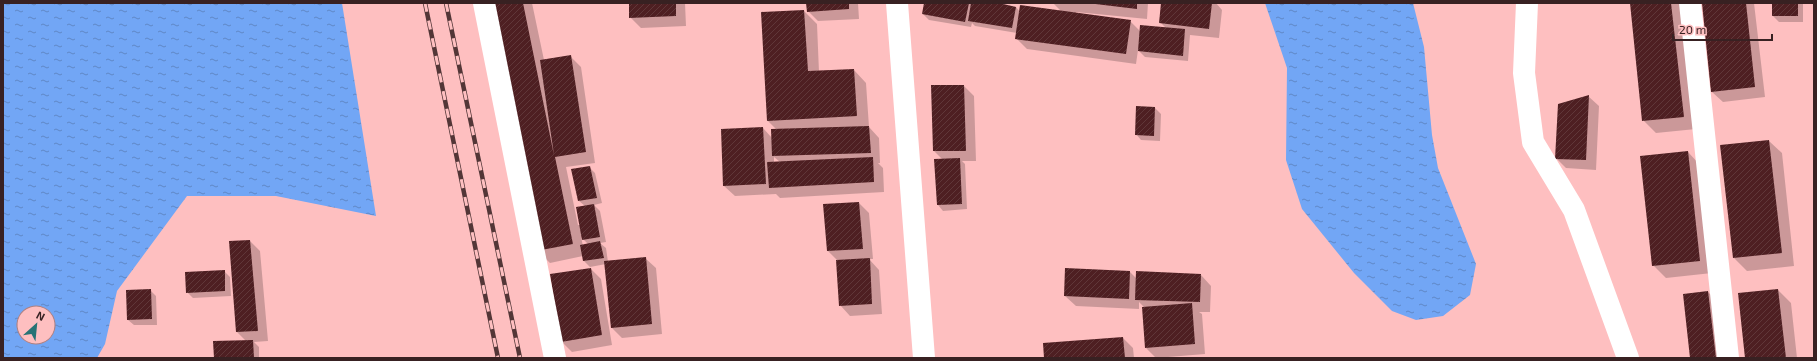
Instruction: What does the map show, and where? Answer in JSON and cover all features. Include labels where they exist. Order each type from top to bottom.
[{"type":"street","points":[[484,3],[555,358]]},
{"type":"street","points":[[897,3],[924,358]]},
{"type":"street","points":[[1527,3],[1524,73],[1533,142],[1574,210],[1628,358]]},
{"type":"street","points":[[1690,3],[1728,358]]},
{"type":"water","points":[[3,3],[342,3],[376,216],[276,196],[187,196],[117,291],[105,344],[97,358],[3,358]]},
{"type":"water","points":[[1265,3],[1413,3],[1424,47],[1432,135],[1438,168],[1476,264],[1470,295],[1443,316],[1416,320],[1392,311],[1354,273],[1302,209],[1286,160],[1287,68]]},
{"type":"building","points":[[485,3],[523,3],[554,155],[540,60],[571,55],[586,152],[555,157],[573,244],[536,251]]},
{"type":"building","points":[[629,3],[676,3],[676,16],[629,18]]},
{"type":"building","points":[[806,3],[849,3],[849,9],[807,12]]},
{"type":"building","points":[[924,3],[969,3],[965,22],[922,14]]},
{"type":"building","points":[[971,3],[999,3],[1016,7],[1012,28],[968,21]]},
{"type":"building","points":[[1087,3],[1137,3],[1137,9]]},
{"type":"building","points":[[1161,3],[1212,3],[1209,29],[1159,23]]},
{"type":"building","points":[[1630,3],[1671,3],[1684,117],[1642,121]]},
{"type":"building","points":[[1702,3],[1746,3],[1755,87],[1711,92]]},
{"type":"building","points":[[1772,3],[1798,3],[1798,16],[1772,16]]},
{"type":"building","points":[[1020,5],[1131,20],[1126,54],[1015,39]]},
{"type":"building","points":[[804,10],[808,71],[854,69],[857,116],[767,121],[761,12]]},
{"type":"building","points":[[1140,25],[1185,29],[1183,56],[1138,51]]},
{"type":"building","points":[[931,85],[964,85],[966,151],[933,151]]},
{"type":"building","points":[[1589,95],[1586,160],[1555,159],[1558,104]]},
{"type":"building","points":[[1136,106],[1155,107],[1154,136],[1135,135]]},
{"type":"building","points":[[869,126],[871,153],[772,156],[771,129]]},
{"type":"building","points":[[763,127],[766,184],[723,186],[721,129]]},
{"type":"building","points":[[1769,140],[1782,253],[1733,258],[1720,145]]},
{"type":"building","points":[[1688,151],[1700,261],[1652,266],[1640,156]]},
{"type":"building","points":[[873,157],[874,182],[769,188],[767,162]]},
{"type":"building","points":[[960,158],[962,204],[937,205],[934,159]]},
{"type":"building","points":[[590,166],[597,198],[578,201],[571,169]]},
{"type":"building","points":[[859,202],[863,249],[827,251],[823,204]]},
{"type":"building","points":[[594,204],[600,237],[582,240],[576,207]]},
{"type":"building","points":[[250,240],[258,331],[236,332],[229,241]]},
{"type":"building","points":[[600,241],[604,258],[583,261],[580,245]]},
{"type":"building","points":[[646,257],[652,324],[611,328],[604,261]]},
{"type":"building","points":[[870,258],[872,304],[839,306],[836,260]]},
{"type":"building","points":[[591,268],[602,335],[561,342],[550,274]]},
{"type":"building","points":[[1065,268],[1130,271],[1129,299],[1064,296]]},
{"type":"building","points":[[225,270],[225,291],[186,293],[185,272]]},
{"type":"building","points":[[1136,271],[1201,274],[1200,302],[1135,300]]},
{"type":"building","points":[[151,289],[152,319],[127,320],[126,290]]},
{"type":"building","points":[[1778,289],[1786,358],[1745,358],[1738,293]]},
{"type":"building","points":[[1708,291],[1716,358],[1690,358],[1683,294]]},
{"type":"building","points":[[1192,303],[1195,344],[1145,348],[1142,307]]},
{"type":"building","points":[[1123,337],[1125,358],[1044,358],[1043,343]]},
{"type":"building","points":[[253,340],[254,358],[214,358],[213,341]]},
{"type":"railway","points":[[425,3],[498,358]]},
{"type":"railway","points":[[446,3],[520,358]]}]
